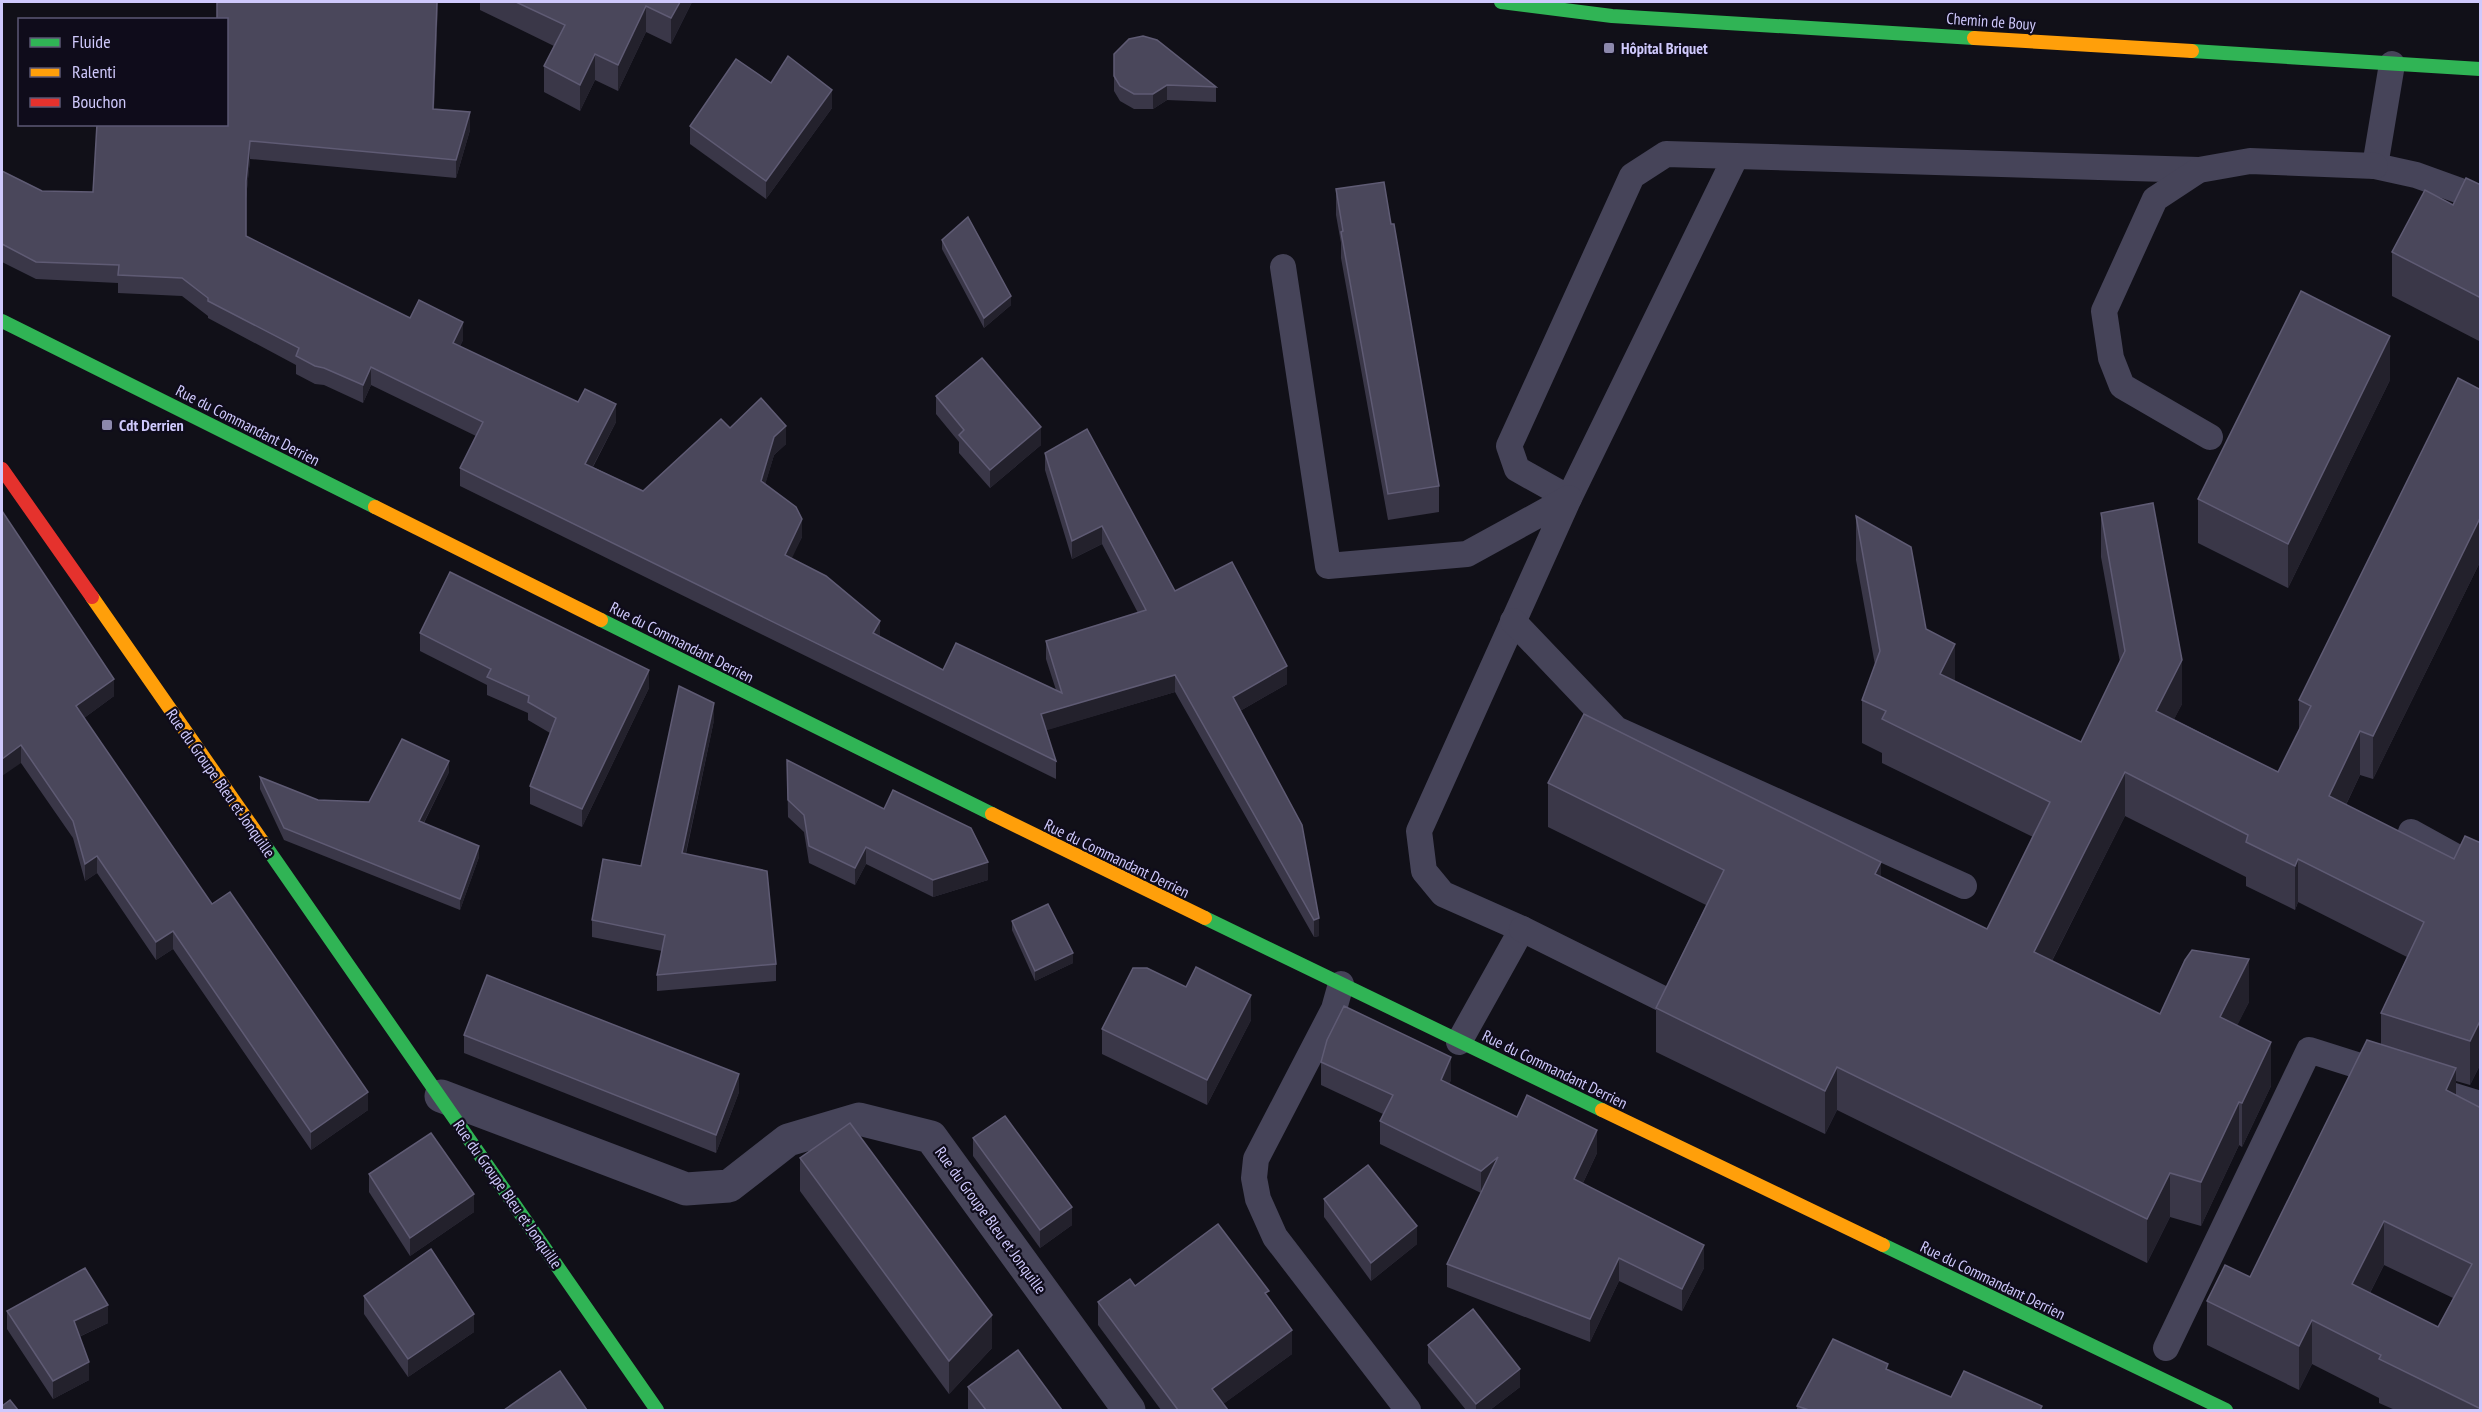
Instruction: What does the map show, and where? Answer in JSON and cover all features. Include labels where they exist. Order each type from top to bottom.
[{"type":"main road","name":"Chemin de Bouy","points":[[1501,2],[1612,16],[2481,69]]},
{"type":"main road","name":"Rue du Commandant Derrien","points":[[2,321],[1080,859],[2226,1410]]},
{"type":"main road","name":"Rue du Groupe Bleu et Jonquille","points":[[2,469],[441,1096],[657,1410]]},
{"type":"street","name":"Rue du Groupe Bleu et Jonquille","points":[[441,1096],[686,1189],[729,1186],[788,1140],[859,1119],[932,1137],[1129,1410]]},
{"type":"lane","points":[[2375,166],[2392,64]]},
{"type":"lane","points":[[1569,498],[1517,470],[1509,446],[1632,176],[1666,154],[2199,170],[2250,161],[2375,166],[2416,175],[2481,198]]},
{"type":"lane","points":[[1661,998],[1522,929],[1443,894],[1424,872],[1419,831],[1569,498],[1736,156]]},
{"type":"lane","points":[[2199,170],[2156,199],[2104,311],[2111,358],[2122,386],[2210,437]]},
{"type":"lane","points":[[1283,267],[1328,566],[1467,554],[1569,498]]},
{"type":"lane","points":[[1513,621],[1616,729],[1964,886]]},
{"type":"lane","points":[[2410,832],[2481,870]]},
{"type":"lane","points":[[1459,1042],[1522,929]]},
{"type":"lane","points":[[1341,984],[1334,1009],[1256,1159],[1254,1178],[1258,1199],[1275,1238],[1408,1410]]},
{"type":"lane","points":[[2166,1348],[2309,1050],[2481,1104]]},
{"type":"building","points":[[217,2],[437,2],[433,109],[470,112],[456,160],[250,141],[246,181],[246,236],[410,318],[419,300],[463,322],[453,343],[578,402],[585,389],[616,404],[585,464],[643,491],[721,419],[730,428],[761,398],[786,426],[774,437],[761,481],[796,507],[802,519],[785,555],[826,576],[880,621],[873,633],[943,670],[956,643],[1062,693],[1046,641],[1146,610],[1102,526],[1072,541],[1045,453],[1087,429],[1175,591],[1232,562],[1287,666],[1233,697],[1302,825],[1319,918],[1314,920],[1175,675],[1041,714],[1056,761],[460,468],[483,422],[371,367],[363,385],[315,366],[296,356],[299,348],[208,301],[208,298],[182,278],[118,275],[119,265],[36,262],[2,244],[2,171],[42,191],[93,192],[97,126],[228,126],[228,18],[217,18]]},
{"type":"building","points":[[516,2],[680,2],[671,18],[646,6],[618,65],[595,54],[580,85],[544,66],[565,25]]},
{"type":"building","points":[[1143,36],[1157,40],[1216,87],[1167,85],[1153,94],[1134,94],[1120,86],[1114,76],[1114,54],[1129,39]]},
{"type":"building","points":[[788,56],[832,90],[766,181],[690,126],[736,59],[771,83]]},
{"type":"building","points":[[2466,178],[2481,185],[2481,298],[2392,252],[2425,190],[2453,205]]},
{"type":"building","points":[[1384,182],[1391,224],[1394,224],[1439,486],[1388,494],[1341,232],[1343,231],[1336,189]]},
{"type":"building","points":[[968,217],[1011,296],[984,318],[942,240]]},
{"type":"building","points":[[2301,291],[2390,336],[2288,544],[2198,499]]},
{"type":"building","points":[[982,358],[1041,427],[990,470],[959,435],[964,430],[936,396]]},
{"type":"building","points":[[2458,378],[2481,390],[2481,516],[2373,736],[2360,731],[2329,796],[2454,859],[2465,836],[2481,843],[2481,1019],[2470,1041],[2381,1013],[2424,922],[2298,859],[2295,866],[2246,842],[2248,835],[2125,772],[2034,952],[2160,1014],[2192,950],[2249,959],[2220,1017],[2271,1042],[2201,1182],[2170,1173],[2147,1219],[1837,1067],[1825,1091],[1656,1008],[1724,870],[1548,783],[1584,714],[1881,862],[1875,874],[1987,929],[2050,802],[1882,719],[1886,711],[1862,700],[1880,651],[1856,516],[1911,547],[1926,629],[1955,644],[1940,674],[2081,742],[2125,651],[2101,513],[2153,503],[2182,660],[2156,711],[2278,772],[2311,706],[2299,700]]},
{"type":"building","points":[[2,511],[114,679],[76,706],[212,904],[230,892],[368,1092],[311,1132],[173,931],[156,942],[97,856],[85,864],[73,821],[21,745],[2,759]]},
{"type":"building","points":[[450,572],[649,670],[582,809],[530,786],[556,718],[528,702],[529,696],[487,677],[491,669],[420,633]]},
{"type":"building","points":[[679,686],[714,703],[682,853],[767,871],[776,964],[657,975],[665,935],[592,920],[603,859],[641,866]]},
{"type":"building","points":[[402,739],[449,761],[419,821],[479,846],[460,899],[284,828],[260,777],[318,800],[369,802]]},
{"type":"building","points":[[787,760],[884,809],[893,790],[971,828],[988,862],[933,880],[866,847],[855,868],[809,846],[804,815],[788,800]]},
{"type":"building","points":[[1048,904],[1073,953],[1035,971],[1012,921]]},
{"type":"building","points":[[1196,967],[1251,995],[1207,1080],[1102,1029],[1133,968],[1147,968],[1186,987]]},
{"type":"building","points":[[487,975],[739,1074],[716,1135],[464,1035]]},
{"type":"building","points":[[1344,1006],[1451,1057],[1441,1080],[1517,1117],[1527,1095],[1597,1130],[1574,1179],[1704,1245],[1682,1289],[1619,1258],[1590,1319],[1447,1264],[1498,1157],[1481,1171],[1380,1121],[1393,1095],[1321,1062],[1327,1040]]},
{"type":"building","points":[[2367,1040],[2456,1068],[2446,1090],[2481,1108],[2481,1409],[2379,1359],[2381,1355],[2312,1320],[2299,1346],[2207,1301],[2225,1265],[2250,1277]],"holes":[[[2384,1221],[2472,1264],[2438,1327],[2352,1284]]]},
{"type":"building","points":[[1005,1116],[1072,1207],[1040,1230],[973,1138]]},
{"type":"building","points":[[850,1123],[992,1315],[949,1361],[800,1158]]},
{"type":"building","points":[[431,1133],[474,1194],[410,1238],[369,1174]]},
{"type":"building","points":[[1368,1165],[1417,1226],[1371,1263],[1324,1199]]},
{"type":"building","points":[[1218,1224],[1269,1291],[1265,1293],[1292,1330],[1212,1389],[1228,1410],[1178,1410],[1098,1302],[1130,1279],[1135,1286]]},
{"type":"building","points":[[431,1249],[474,1314],[408,1359],[364,1296]]},
{"type":"building","points":[[85,1268],[108,1305],[74,1321],[89,1362],[53,1381],[7,1311]]},
{"type":"building","points":[[1473,1309],[1520,1369],[1476,1404],[1428,1345]]},
{"type":"building","points":[[1833,1339],[1888,1364],[1886,1369],[1951,1397],[1964,1371],[2042,1406],[2040,1410],[1809,1410],[1797,1406]]},
{"type":"building","points":[[1018,1350],[1062,1410],[986,1410],[968,1387]]},
{"type":"building","points":[[560,1371],[587,1410],[504,1410]]},
{"type":"building","points":[[10,1400],[18,1410],[2,1410],[2,1406]]},
{"type":"traffic: fast","points":[[1501,2],[1612,16],[1974,38]]},
{"type":"traffic: fast","points":[[2192,51],[2480,69]]},
{"type":"traffic: fast","points":[[2,321],[375,507]]},
{"type":"traffic: fast","points":[[601,620],[992,814]]},
{"type":"traffic: fast","points":[[262,841],[657,1410]]},
{"type":"traffic: fast","points":[[1205,918],[1602,1110]]},
{"type":"traffic: fast","points":[[1883,1245],[2226,1410]]},
{"type":"traffic: slow","points":[[1974,38],[2192,51]]},
{"type":"traffic: slow","points":[[375,507],[601,620]]},
{"type":"traffic: slow","points":[[92,597],[262,841]]},
{"type":"traffic: slow","points":[[992,814],[1205,918]]},
{"type":"traffic: slow","points":[[1602,1110],[1883,1245]]},
{"type":"traffic: jam","points":[[2,469],[92,597]]},
{"type":"place","name":"Hôpital Briquet","points":[[1609,48]]},
{"type":"place","name":"Cdt Derrien","points":[[107,425]]}]
